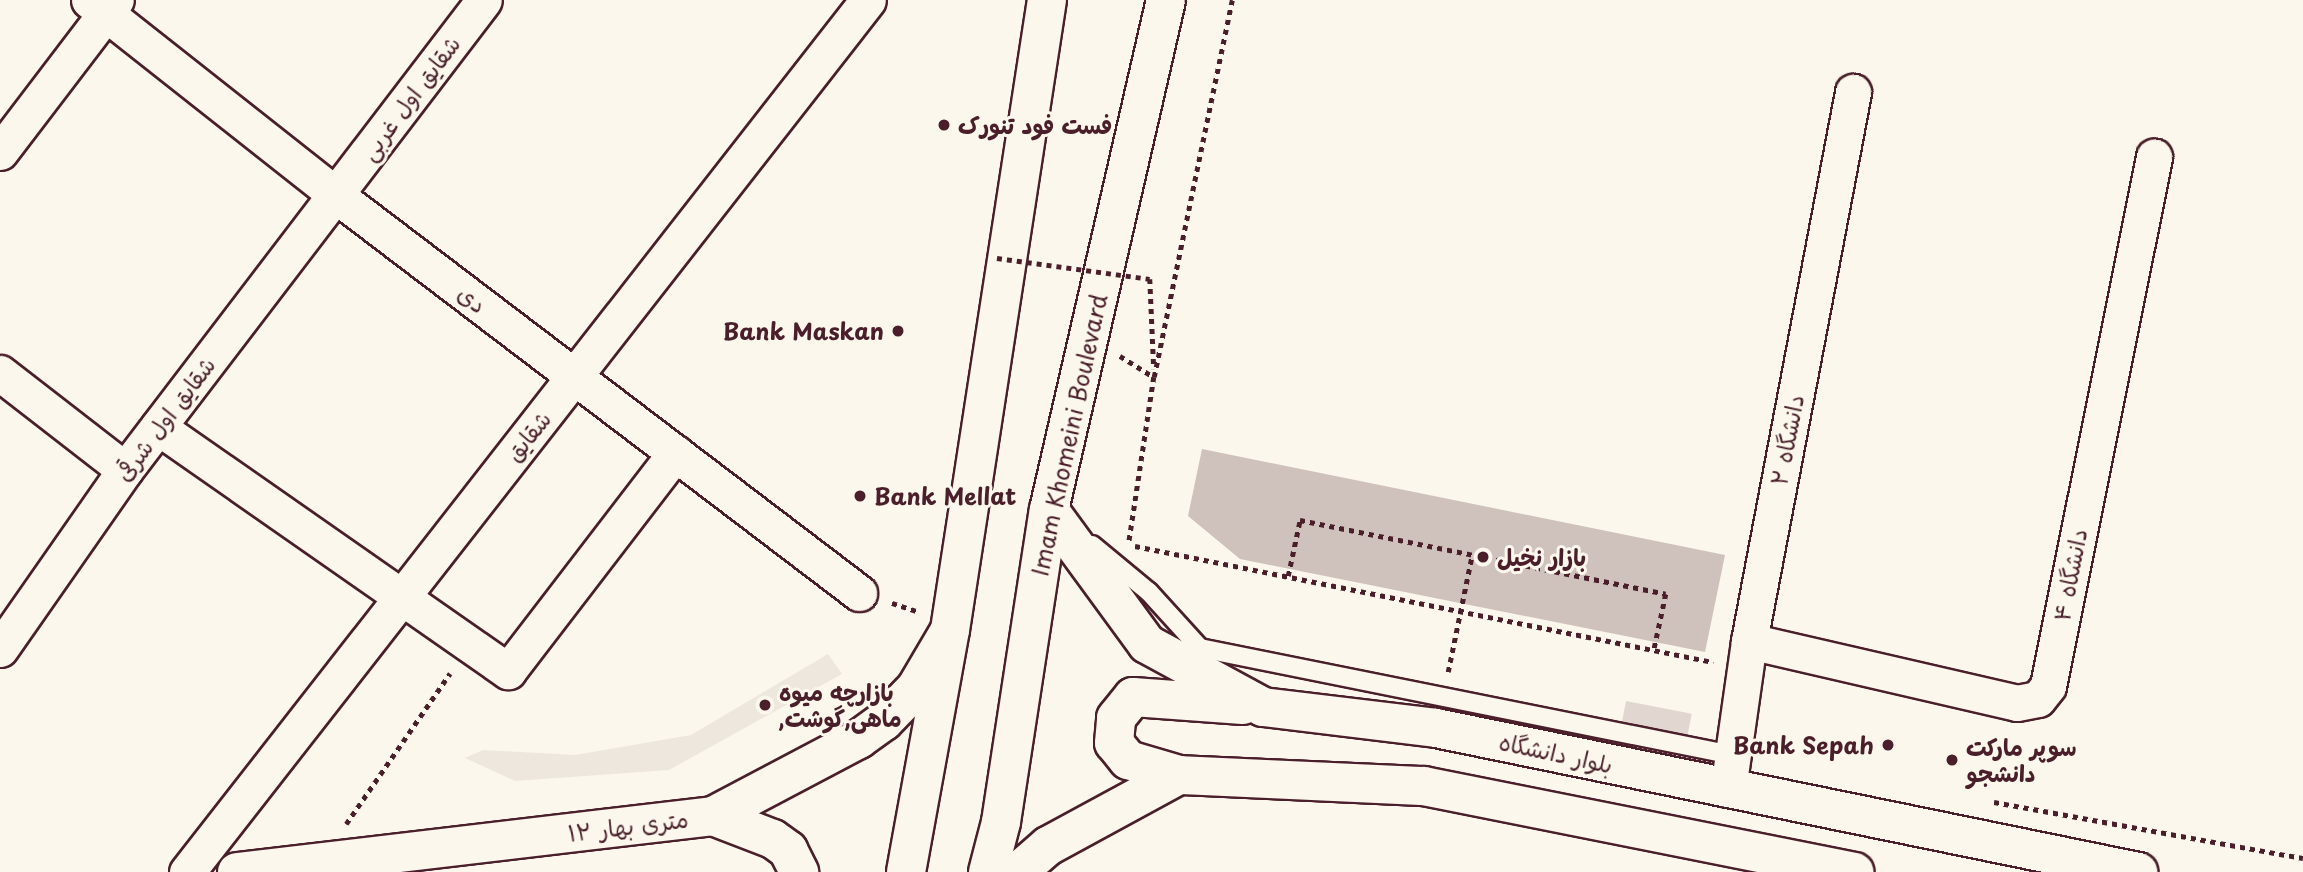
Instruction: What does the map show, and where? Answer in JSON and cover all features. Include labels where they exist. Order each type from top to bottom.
[{"type":"main road","points":[[906,872],[950,626],[1046,0]]},
{"type":"main road","name":"Imam Khomeini Boulevard","points":[[988,872],[1001,822],[1049,510],[1166,0]]},
{"type":"main road","name":"بلوار دانشگاه","points":[[1049,510],[1147,644],[1263,707],[1436,728],[1730,772],[2138,872]]},
{"type":"main road","name":"۱۲ متری بهار","points":[[237,872],[713,816],[859,739],[884,721],[916,688],[950,626]]},
{"type":"main road","points":[[1263,707],[1133,697],[1116,718],[1114,743],[1128,760],[1179,775],[1424,786],[1854,872]]},
{"type":"main road","points":[[1018,872],[1048,846],[1179,775]]},
{"type":"main road","points":[[713,816],[773,839],[788,850],[799,872]]},
{"type":"street","name":"شقایق اول غربی","points":[[337,195],[484,0]]},
{"type":"street","name":"شقایق","points":[[187,872],[402,593],[575,377],[868,0]]},
{"type":"street","name":"دی","points":[[104,4],[337,195],[859,593]]},
{"type":"street","points":[[0,152],[104,4]]},
{"type":"street","name":"دانشگاه ۲","points":[[1730,772],[1747,655],[1853,92]]},
{"type":"street","name":"دانشگاه ۴","points":[[1747,655],[2017,703],[2039,699],[2048,686],[2154,158]]},
{"type":"street","name":"شقایق اول شرقی","points":[[0,649],[125,470],[337,195]]},
{"type":"street","points":[[0,373],[125,470]]},
{"type":"street","points":[[158,427],[402,593],[508,671],[675,453]]},
{"type":"lane","points":[[1049,510],[1149,592],[1200,648],[1442,697],[1730,772]]},
{"type":"path","points":[[1149,592],[1129,544],[1154,377],[1232,0]]},
{"type":"path","points":[[997,258],[1150,279],[1154,377]]},
{"type":"path","points":[[1089,337],[1154,377]]},
{"type":"path","points":[[1288,576],[1300,520],[1666,594],[1654,650]]},
{"type":"path","points":[[1129,544],[1654,650],[1747,655]]},
{"type":"path","points":[[1442,697],[1472,555]]},
{"type":"path","points":[[859,593],[950,626]]},
{"type":"path","points":[[328,861],[354,807],[471,644]]},
{"type":"path","points":[[1990,802],[2303,858]]},
{"type":"shaded area","name":"بازارچه میوه ,ماهی,گوشت","points":[[828,654],[842,674],[669,770],[515,781],[465,758],[483,750],[575,755],[691,735]]},
{"type":"shaded area","points":[[1626,701],[1692,714],[1687,736],[1622,724]]},
{"type":"building","name":"بازار نخیل","points":[[1202,449],[1725,555],[1705,652],[1240,559],[1188,516]]},
{"type":"place","name":"فست فود تنورک","points":[[944,125]]},
{"type":"place","name":"Bank Maskan","points":[[898,331]]},
{"type":"place","name":"Bank Mellat","points":[[860,496]]},
{"type":"place","name":"بازار نخیل","points":[[1483,557]]},
{"type":"place","name":"بازارچه میوه ,ماهی,گوشت","points":[[765,705]]},
{"type":"place","name":"Bank Sepah","points":[[1888,745]]},
{"type":"place","name":"سوپر مارکت دانشجو","points":[[1952,760]]}]
